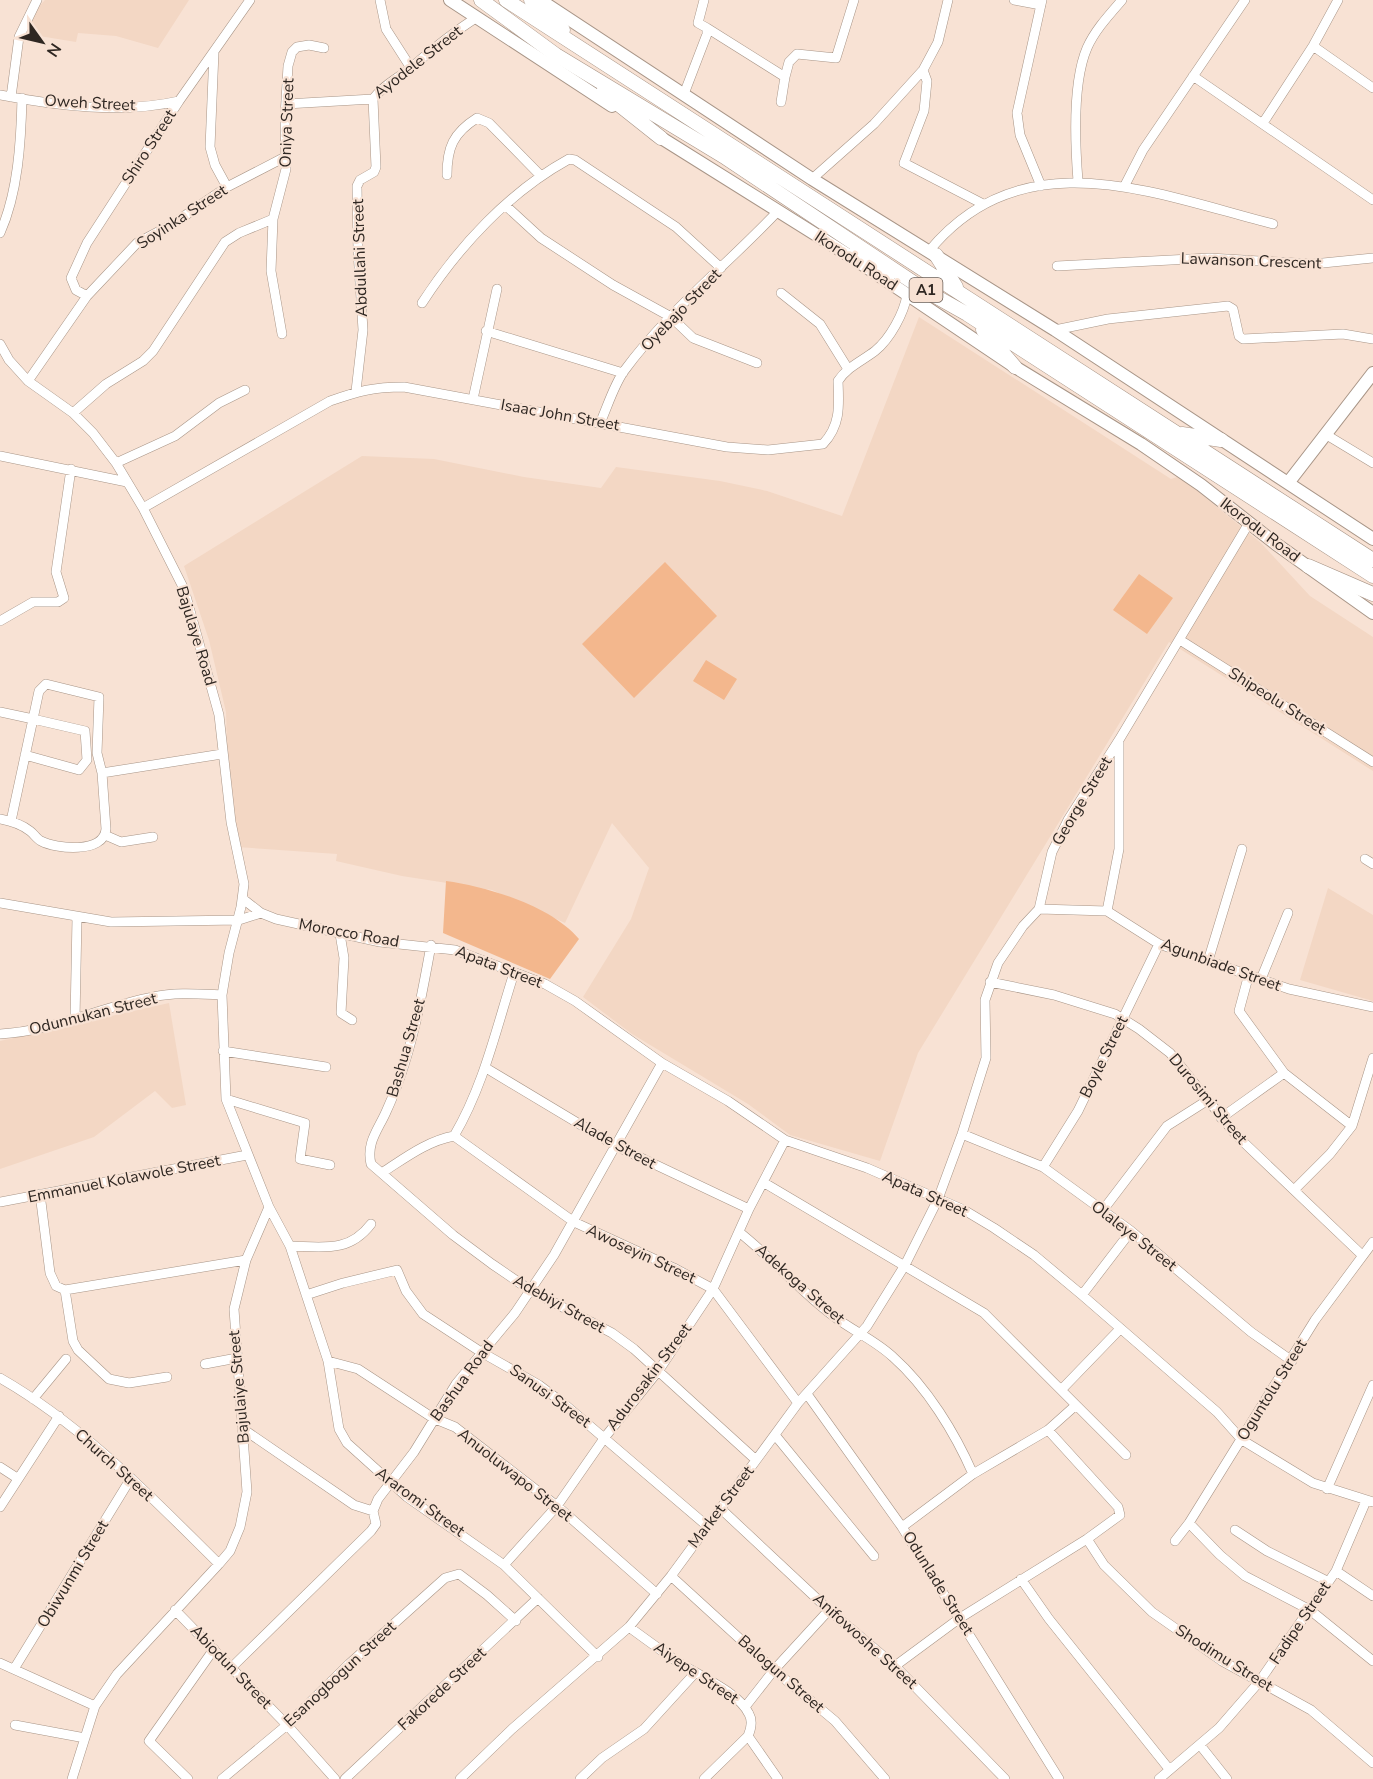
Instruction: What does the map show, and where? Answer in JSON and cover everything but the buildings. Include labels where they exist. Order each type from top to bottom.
[{"type":"highway","name":"Ikorodu Road","points":[[481,0],[556,56],[723,156],[926,291],[967,314],[1373,576]]},
{"type":"highway","name":"Ikorodu Road","points":[[506,0],[1373,560]]},
{"type":"highway","points":[[531,0],[590,56]]},
{"type":"highway","points":[[556,56],[661,138]]},
{"type":"highway","points":[[933,253],[959,292]]},
{"type":"highway","points":[[850,256],[926,291]]},
{"type":"highway","points":[[967,314],[1015,367]]},
{"type":"highway","points":[[1175,433],[1221,440]]},
{"type":"highway","points":[[1308,566],[1373,594]]},
{"type":"main road","name":"Ikorodu Road","points":[[450,0],[661,138],[850,256],[1015,367],[1141,444],[1201,485],[1249,523],[1373,613]]},
{"type":"main road","points":[[540,0],[812,179],[1055,330],[1373,539]]},
{"type":"main road","points":[[1288,483],[1373,373]]},
{"type":"street","points":[[11,97],[19,38],[37,0]]},
{"type":"street","name":"Shiro Street","points":[[87,296],[76,290],[71,278],[76,263],[179,101],[250,0]]},
{"type":"street","points":[[380,0],[386,29],[411,68]]},
{"type":"street","points":[[704,0],[698,23],[785,77]]},
{"type":"street","points":[[781,102],[789,62],[797,54],[836,58],[854,0]]},
{"type":"street","points":[[812,179],[874,124],[923,70],[938,42],[948,0]]},
{"type":"street","points":[[1014,0],[1041,2],[1017,112],[1020,135],[1041,186]]},
{"type":"street","points":[[1078,181],[1077,115],[1083,59],[1097,31],[1122,0]]},
{"type":"street","points":[[1124,187],[1143,150],[1245,0]]},
{"type":"street","points":[[1263,123],[1313,46],[1338,0]]},
{"type":"street","name":"Ayodele Street","points":[[286,104],[373,99],[382,87],[411,68],[440,41],[477,17]]},
{"type":"street","points":[[684,94],[707,34],[707,28]]},
{"type":"street","name":"Oniya Street","points":[[282,334],[272,283],[273,219],[284,183],[286,104],[292,52],[301,46],[324,48]]},
{"type":"street","points":[[1313,46],[1373,88]]},
{"type":"street","points":[[214,52],[210,147],[215,165],[227,187]]},
{"type":"street","points":[[923,70],[927,81],[924,111],[904,163],[983,204]]},
{"type":"street","points":[[1193,76],[1373,200]]},
{"type":"street","name":"Oweh Street","points":[[0,95],[121,107],[157,106],[179,101]]},
{"type":"street","points":[[0,233],[8,208],[21,140],[22,98]]},
{"type":"street","name":"Abdullahi Street","points":[[356,391],[363,330],[357,186],[360,180],[374,172],[376,167],[373,99]]},
{"type":"street","points":[[447,176],[448,148],[460,130],[477,118],[489,123],[541,176]]},
{"type":"street","name":"Soyinka Street","points":[[27,381],[87,296],[137,243],[171,225],[227,187],[285,157]]},
{"type":"street","points":[[422,303],[468,243],[505,205],[541,176],[569,159],[575,160],[676,227],[721,268]]},
{"type":"street","points":[[933,253],[952,225],[983,204],[1041,186],[1078,181],[1124,187],[1273,224]]},
{"type":"street","points":[[505,205],[541,238],[578,264],[671,317],[701,343],[757,363]]},
{"type":"street","name":"Oyebajo Street","points":[[600,421],[623,373],[671,317],[777,211]]},
{"type":"street","points":[[73,413],[106,384],[143,361],[153,351],[225,242],[239,233],[273,219]]},
{"type":"street","name":"Lawanson Crescent","points":[[1057,266],[1209,258],[1313,264],[1373,258]]},
{"type":"street","points":[[473,399],[497,289]]},
{"type":"street","points":[[781,293],[820,324],[848,369],[886,341],[904,311],[907,295]]},
{"type":"street","points":[[1055,330],[1108,319],[1228,306],[1233,309],[1239,336],[1243,339],[1343,334],[1373,339]]},
{"type":"street","points":[[486,331],[623,373]]},
{"type":"street","name":"Bajulaye Road","points":[[0,344],[9,360],[27,381],[73,413],[93,433],[116,463],[144,508],[184,590],[219,715],[222,754],[244,884],[239,920],[229,953],[222,995]]},
{"type":"street","name":"Isaac John Street","points":[[144,508],[323,405],[356,391],[404,387],[600,421],[727,447],[768,450],[823,444],[830,437],[840,413],[838,381],[848,369]]},
{"type":"street","points":[[116,463],[176,436],[219,404],[245,390]]},
{"type":"street","points":[[1325,434],[1373,463]]},
{"type":"street","points":[[0,456],[127,482]]},
{"type":"street","points":[[0,621],[33,602],[58,602],[64,598],[56,572],[71,469]]},
{"type":"street","name":"George Street","points":[[938,1199],[986,1058],[984,1009],[990,982],[998,963],[1023,926],[1039,909],[1052,852],[1068,820],[1180,640],[1249,523]]},
{"type":"street","name":"Shipeolu Street","points":[[1180,640],[1373,762]]},
{"type":"street","points":[[0,819],[11,821],[41,841],[78,848],[97,844],[105,835],[102,773],[97,753],[99,697],[46,684],[39,691],[11,821]]},
{"type":"street","points":[[0,712],[85,731],[87,760],[79,770],[25,756]]},
{"type":"street","points":[[1039,909],[1107,911],[1119,849],[1119,740]]},
{"type":"street","points":[[102,773],[222,754]]},
{"type":"street","points":[[105,835],[121,842],[153,837]]},
{"type":"street","points":[[1208,961],[1242,849]]},
{"type":"street","name":"Morocco Road","points":[[243,898],[261,914],[340,934],[380,942],[434,946]]},
{"type":"street","name":"Morocco Road","points":[[0,903],[77,918],[142,923],[239,920],[261,914]]},
{"type":"street","name":"Agunbiade Street","points":[[1107,911],[1159,944],[1290,989],[1373,1007]]},
{"type":"street","points":[[1262,979],[1288,913]]},
{"type":"street","points":[[75,1020],[77,918]]},
{"type":"street","points":[[340,934],[344,958],[341,1013],[352,1020]]},
{"type":"street","name":"Boyle Street","points":[[1043,1167],[1077,1111],[1159,944]]},
{"type":"street","name":"Apata Street","points":[[434,946],[455,950],[545,984],[575,1001],[662,1063],[728,1101],[785,1140],[867,1168],[964,1210],[1018,1244],[1082,1295],[1217,1412],[1242,1440],[1292,1472],[1327,1489],[1370,1502]]},
{"type":"street","name":"Bashua Street","points":[[368,1147],[391,1101],[407,1055],[434,946]]},
{"type":"street","points":[[383,1172],[412,1153],[442,1139],[454,1137],[467,1114],[486,1068],[514,973]]},
{"type":"street","points":[[1249,974],[1239,1011],[1284,1072],[1352,1126]]},
{"type":"street","name":"Durosimi Street","points":[[990,982],[1054,995],[1115,1014],[1170,1053],[1221,1118],[1362,1255]]},
{"type":"street","points":[[222,995],[226,1099],[269,1207]]},
{"type":"street","name":"Odunnukan Street","points":[[0,1034],[75,1020],[155,996],[222,995]]},
{"type":"street","points":[[223,1051],[326,1067]]},
{"type":"street","points":[[1294,1189],[1330,1154],[1352,1126],[1373,1058]]},
{"type":"street","name":"Bashua Road","points":[[231,1668],[371,1532],[376,1524],[373,1511],[378,1499],[414,1452],[433,1418],[481,1352],[530,1290],[574,1222],[662,1063]]},
{"type":"street","name":"Alade Street","points":[[486,1068],[616,1146],[749,1209]]},
{"type":"street","points":[[1221,1118],[1284,1072]]},
{"type":"street","points":[[226,1099],[305,1123],[300,1159],[330,1165]]},
{"type":"street","points":[[1103,1210],[1167,1126],[1208,1100]]},
{"type":"street","name":"Olaleye Street","points":[[962,1134],[1043,1167],[1131,1231],[1251,1332],[1292,1361]]},
{"type":"street","name":"Awoseyin Street","points":[[454,1137],[574,1222],[674,1268],[713,1289],[798,1403]]},
{"type":"street","name":"Adurosakin Street","points":[[504,1565],[557,1506],[605,1437],[659,1370],[713,1289],[749,1209],[785,1140]]},
{"type":"street","name":"Adebiyi Street","points":[[368,1147],[371,1164],[383,1172],[453,1235],[530,1290],[612,1333],[659,1370],[756,1460]]},
{"type":"street","name":"Emmanuel Kolawole Street","points":[[0,1202],[247,1155]]},
{"type":"street","points":[[763,1182],[984,1313],[1126,1455]]},
{"type":"street","points":[[40,1194],[50,1273],[56,1286],[65,1290],[246,1260]]},
{"type":"street","name":"Market Street","points":[[460,1779],[512,1729],[598,1657],[629,1627],[657,1594],[798,1403],[861,1334],[905,1265],[938,1199]]},
{"type":"street","name":"Araromi Street","points":[[269,1207],[290,1246],[328,1361],[342,1435],[355,1452],[407,1497],[504,1565],[598,1657]]},
{"type":"street","name":"Bajulaiye Street","points":[[72,1779],[95,1706],[117,1674],[230,1551],[240,1527],[247,1492],[234,1309],[246,1260],[269,1207]]},
{"type":"street","points":[[290,1246],[342,1246],[359,1237],[371,1224]]},
{"type":"street","points":[[1082,1295],[1131,1231]]},
{"type":"street","name":"Adekoga Street","points":[[739,1233],[771,1258],[832,1315],[893,1356],[918,1384],[962,1450],[973,1474]]},
{"type":"street","name":"Oguntolu Street","points":[[1175,1541],[1190,1523],[1292,1361],[1315,1320],[1373,1242]]},
{"type":"street","name":"Sanusi Street","points":[[306,1295],[397,1270],[406,1291],[423,1314],[481,1352],[539,1385],[605,1437],[654,1483],[706,1525]]},
{"type":"street","points":[[65,1290],[73,1341],[78,1350],[109,1379],[129,1383],[167,1377]]},
{"type":"street","points":[[1062,1389],[1119,1329]]},
{"type":"street","points":[[205,1364],[237,1358]]},
{"type":"street","points":[[33,1399],[66,1359]]},
{"type":"street","name":"Anuoluwapo Street","points":[[328,1361],[346,1364],[370,1375],[433,1418],[455,1427],[557,1506],[657,1594]]},
{"type":"street","name":"Church Street","points":[[0,1378],[58,1416],[131,1478],[219,1564]]},
{"type":"street","points":[[1327,1489],[1373,1385]]},
{"type":"street","name":"Odunlade Street","points":[[807,1394],[902,1527],[1059,1779]]},
{"type":"street","points":[[902,1527],[973,1474],[1048,1430],[1076,1405]]},
{"type":"street","points":[[0,1507],[58,1416]]},
{"type":"street","points":[[243,1429],[354,1505],[373,1511]]},
{"type":"street","points":[[895,1666],[960,1618],[1087,1539],[1120,1515],[1121,1510],[1048,1430]]},
{"type":"street","points":[[775,1435],[874,1556]]},
{"type":"street","points":[[0,1467],[17,1478]]},
{"type":"street","name":"Obiwunmi Street","points":[[14,1669],[131,1478]]},
{"type":"street","name":"Fadipe Street","points":[[1159,1779],[1200,1745],[1245,1700],[1259,1682],[1336,1571],[1370,1502]]},
{"type":"street","name":"Anifowoshe Street","points":[[720,1508],[829,1610],[895,1666],[1005,1779]]},
{"type":"street","points":[[1190,1523],[1220,1555],[1245,1576],[1310,1610],[1373,1661]]},
{"type":"street","points":[[1235,1530],[1267,1551],[1327,1581]]},
{"type":"street","name":"Shodimu Street","points":[[1087,1539],[1104,1564],[1152,1611],[1222,1661],[1311,1710],[1373,1763]]},
{"type":"street","points":[[1336,1571],[1373,1596]]},
{"type":"street","name":"Esanogbogun Street","points":[[222,1779],[287,1725],[445,1578],[459,1574],[516,1621]]},
{"type":"street","name":"Balogun Street","points":[[671,1576],[774,1670],[835,1721],[885,1779]]},
{"type":"street","points":[[1021,1579],[1049,1619],[1169,1769]]},
{"type":"street","name":"Fakorede Street","points":[[345,1779],[538,1598]]},
{"type":"street","name":"Abiodun Street","points":[[175,1610],[287,1725],[334,1779]]},
{"type":"street","points":[[745,1707],[774,1670],[829,1610]]},
{"type":"street","name":"Aiyepe Street","points":[[629,1627],[695,1673],[715,1683],[745,1707],[752,1720],[748,1736]]},
{"type":"street","points":[[188,1779],[149,1741],[214,1649]]},
{"type":"street","points":[[0,1663],[95,1706]]},
{"type":"street","points":[[579,1779],[602,1758],[644,1729],[695,1673]]},
{"type":"street","points":[[15,1725],[85,1738]]},
{"type":"street","points":[[704,1779],[748,1736],[778,1779]]},
{"type":"street","points":[[1200,1745],[1227,1779]]},
{"type":"shaded area","points":[[45,0],[189,0],[158,48],[116,36],[78,33],[76,42],[27,34],[31,15]]},
{"type":"shaded area","points":[[919,317],[1171,479],[1177,477],[1184,480],[1261,543],[1310,596],[1373,637],[1373,771],[1169,642],[918,1053],[880,1161],[790,1135],[748,1104],[632,1034],[583,997],[631,919],[649,868],[612,823],[565,923],[492,890],[402,876],[336,861],[337,854],[237,847],[228,777],[226,712],[209,640],[184,566],[362,456],[434,459],[524,477],[601,488],[616,467],[720,481],[767,491],[842,516]]},
{"type":"shaded area","points":[[665,562],[717,616],[634,698],[582,644]]},
{"type":"shaded area","points":[[1139,574],[1173,598],[1147,634],[1113,610]]},
{"type":"shaded area","points":[[706,660],[737,679],[724,700],[693,681]]},
{"type":"shaded area","points":[[446,881],[500,893],[518,900],[552,917],[579,939],[550,979],[443,933]]},
{"type":"shaded area","points":[[1328,888],[1373,915],[1373,1001],[1300,980]]},
{"type":"shaded area","points":[[169,1003],[186,1105],[172,1108],[155,1091],[94,1137],[0,1169],[0,1041]]}]
